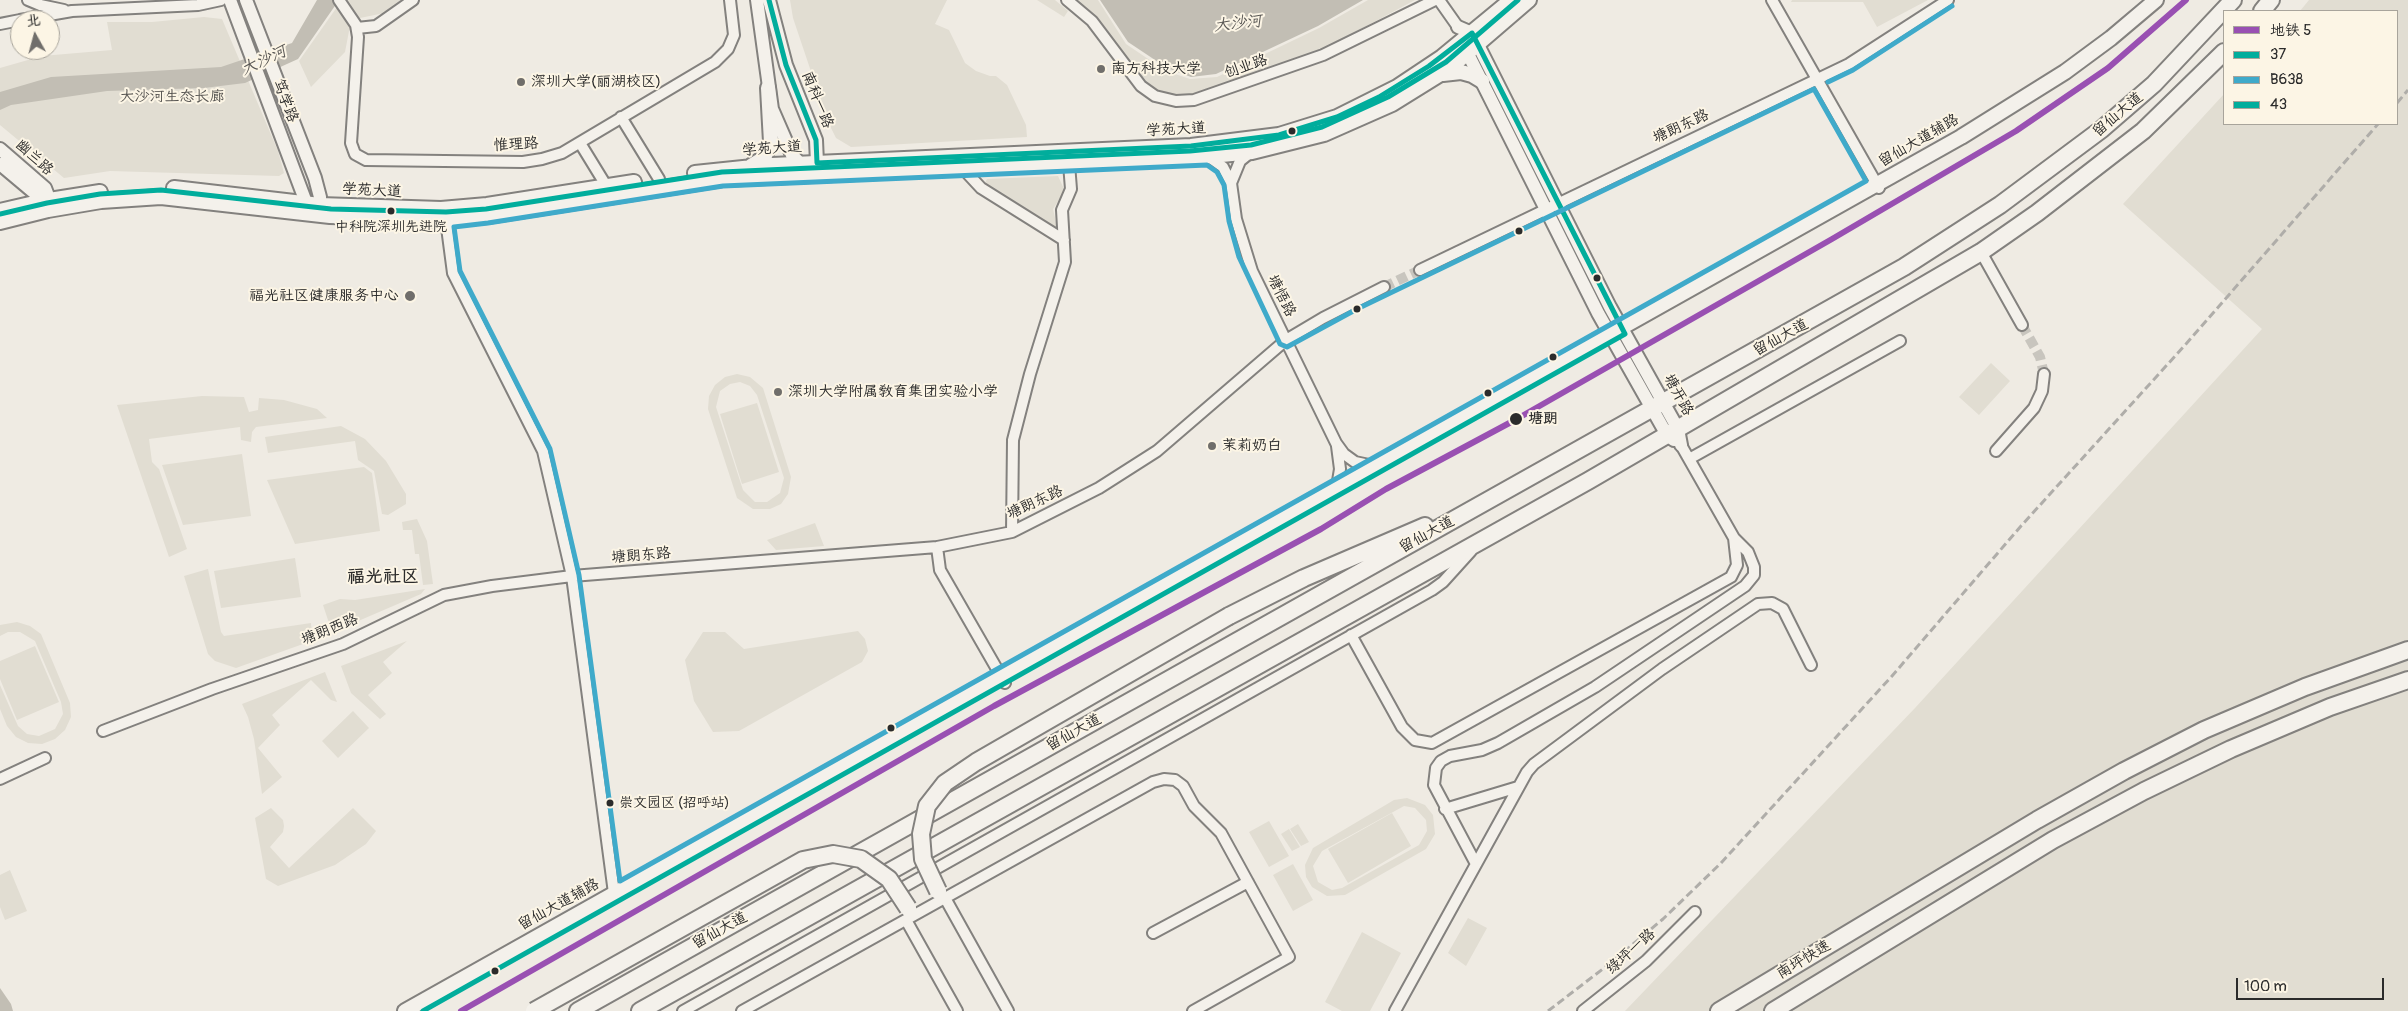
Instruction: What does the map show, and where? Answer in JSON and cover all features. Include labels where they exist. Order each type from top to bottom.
[{"type":"main road","name":"学苑大道","points":[[315,209],[448,209],[751,166],[800,164],[814,169],[966,168],[1209,157],[1252,152],[1298,142],[1348,125],[1392,104],[1440,75],[1511,0]]},
{"type":"main road","name":"学苑大道","points":[[0,211],[49,203],[161,197],[446,220],[487,216],[702,181],[814,169],[1190,146],[1271,136],[1317,124],[1357,108],[1414,77],[1470,43],[1528,0]]},
{"type":"main road","name":"留仙大道辅路","points":[[1878,187],[2065,72],[2111,38],[2156,0]]},
{"type":"main road","name":"留仙大道辅路","points":[[405,1011],[614,893],[1003,680],[1878,187],[2021,111],[2062,85],[2102,56],[2167,0]]},
{"type":"main road","name":"留仙大道","points":[[2224,10],[2233,0]]},
{"type":"main road","points":[[2263,10],[2271,0]]},
{"type":"main road","name":"留仙大道","points":[[578,1011],[1896,272],[2015,195],[2102,129],[2154,84],[2223,11]]},
{"type":"main road","name":"留仙大道","points":[[640,1011],[1480,540],[1676,436],[1980,252],[2037,213],[2142,131],[2223,53]]},
{"type":"main road","points":[[1440,75],[1461,72],[1472,75],[1482,81]]},
{"type":"main road","points":[[751,166],[764,158],[771,142],[768,88]]},
{"type":"main road","name":"学苑大道","points":[[0,222],[49,203]]},
{"type":"main road","name":"留仙大道辅路","points":[[423,1011],[1374,466],[1618,334]]},
{"type":"main road","points":[[942,896],[923,859],[920,834],[927,806],[945,783],[970,766],[1229,616],[1304,578],[1514,486]]},
{"type":"main road","name":"南坪快速","points":[[1719,1011],[2037,820],[2204,730],[2305,687],[2408,650]]},
{"type":"main road","name":"南坪快速","points":[[1773,1011],[2053,840],[2144,791],[2232,749],[2330,707],[2408,680]]},
{"type":"main road","points":[[534,1011],[803,860],[833,854],[861,859],[889,879],[909,915]]},
{"type":"street","points":[[28,0],[40,5],[72,11]]},
{"type":"street","points":[[60,13],[203,5],[221,0]]},
{"type":"street","name":"笃学路","points":[[230,0],[270,107],[315,209]]},
{"type":"street","name":"笃学路","points":[[246,0],[315,178],[315,209]]},
{"type":"street","points":[[339,0],[356,27],[376,26],[414,0]]},
{"type":"street","name":"惟理路","points":[[356,27],[358,37],[351,143],[355,154],[366,160],[523,162],[562,153],[715,62],[722,56],[734,35],[730,0]]},
{"type":"street","points":[[756,0],[768,88],[779,127],[792,155],[800,164]]},
{"type":"street","name":"南科一路","points":[[769,0],[786,65],[816,140],[814,169]]},
{"type":"street","name":"创业路","points":[[1067,0],[1092,21],[1141,86],[1154,96],[1176,101],[1194,100],[1322,55],[1435,0]]},
{"type":"street","points":[[1439,0],[1470,43]]},
{"type":"street","points":[[1772,0],[1878,187]]},
{"type":"street","name":"塘朗东路","points":[[1420,270],[1849,64],[1948,0]]},
{"type":"street","name":"塘开路","points":[[1470,43],[1482,81],[1552,206]]},
{"type":"street","name":"塘开路","points":[[1470,43],[1618,334],[1676,436]]},
{"type":"street","points":[[621,118],[659,179]]},
{"type":"street","points":[[580,143],[607,187]]},
{"type":"street","name":"幽兰路","points":[[0,149],[40,184],[49,203]]},
{"type":"street","name":"塘悟路","points":[[1231,183],[1240,160],[1252,152]]},
{"type":"street","name":"塘悟路","points":[[1209,157],[1223,167],[1231,183],[1236,219],[1246,254],[1336,443],[1344,454],[1355,462],[1374,466]]},
{"type":"street","name":"幽兰路","points":[[0,164],[49,203]]},
{"type":"street","points":[[1012,532],[1013,440],[1030,374],[1065,262],[1062,210],[1071,189],[1068,164]]},
{"type":"street","points":[[966,168],[968,174],[981,188],[1064,240]]},
{"type":"street","points":[[446,220],[453,273],[543,451],[572,576],[614,893]]},
{"type":"street","points":[[1980,252],[2022,325]]},
{"type":"street","name":"塘朗东路","points":[[572,576],[937,547],[1012,532],[1099,488],[1157,451],[1286,340],[1323,318],[1384,287]]},
{"type":"street","points":[[1689,459],[1900,341]]},
{"type":"street","points":[[1996,451],[2034,408],[2042,391],[2044,374]]},
{"type":"street","points":[[1476,864],[1445,809],[1434,785],[1436,768],[1441,761],[1450,756],[1482,750],[1510,737],[1595,687],[1750,581],[1754,575],[1752,561],[1748,552],[1734,538],[1676,436]]},
{"type":"street","name":"塘悟路","points":[[1336,443],[1340,468],[1337,488]]},
{"type":"street","points":[[1351,635],[1402,727],[1414,740],[1432,743],[1731,576],[1737,565],[1734,538]]},
{"type":"street","points":[[683,1011],[1443,582],[1480,540]]},
{"type":"street","points":[[937,547],[940,570],[1003,680]]},
{"type":"street","name":"塘朗西路","points":[[103,731],[212,689],[343,644],[444,596],[492,586],[572,576]]},
{"type":"street","points":[[1395,1011],[1518,787],[1534,764],[1662,669],[1758,604],[1772,603],[1784,609],[1812,665]]},
{"type":"street","points":[[0,779],[45,758]]},
{"type":"street","points":[[742,1011],[942,896],[1153,782],[1164,779],[1175,780],[1183,786],[1194,806],[1221,833],[1289,957],[1193,1011]]},
{"type":"street","points":[[1445,809],[1518,787]]},
{"type":"street","points":[[1153,933],[1248,882]]},
{"type":"street","points":[[942,896],[1008,1011]]},
{"type":"street","name":"绿坪一路","points":[[1583,1011],[1646,961],[1695,912]]},
{"type":"street","points":[[909,915],[957,1011]]},
{"type":"green space","points":[[342,0],[406,0],[389,12],[360,18],[354,22],[349,31],[345,52],[311,87],[299,61]]},
{"type":"green space","points":[[790,0],[947,0],[935,24],[949,30],[965,63],[976,71],[996,76],[1007,85],[1026,125],[1027,137],[851,147],[836,138],[828,122],[793,18]]},
{"type":"green space","points":[[1037,0],[1055,0],[1068,11],[1064,17]]},
{"type":"green space","points":[[1076,0],[1098,0],[1126,44],[1166,71],[1190,79],[1217,77],[1319,28],[1368,0],[1415,0],[1320,51],[1192,97],[1165,96],[1144,84],[1096,16]]},
{"type":"green space","points":[[1792,0],[1928,0],[1877,27],[1863,2],[1791,2]]},
{"type":"green space","points":[[2309,0],[2408,0],[2408,1011],[1625,1011],[1915,708],[2262,329],[2123,204],[2223,95],[2223,125],[2398,125],[2398,10],[2301,10]]},
{"type":"green space","name":"大沙河生态长廊","points":[[204,17],[222,19],[278,151],[284,173],[279,176],[110,171],[64,178],[0,125],[0,68],[28,60],[60,60],[60,54],[112,50],[107,22],[152,22]]},
{"type":"green space","points":[[1058,176],[1065,191],[1053,209],[1058,231],[984,185],[987,179]]},
{"type":"green space","points":[[1991,363],[2010,381],[1979,415],[1959,397]]},
{"type":"green space","points":[[737,374],[750,377],[763,388],[791,477],[788,494],[781,504],[770,509],[753,509],[737,498],[708,409],[709,396],[715,385],[725,377]],"holes":[[[740,382],[750,386],[757,395],[784,478],[780,493],[767,502],[755,502],[743,490],[716,407],[720,391],[730,384]]]},
{"type":"green space","points":[[202,396],[244,397],[249,412],[258,410],[259,398],[284,400],[317,409],[327,418],[256,427],[252,432],[251,442],[241,440],[240,427],[149,439],[152,462],[159,469],[187,549],[169,557],[117,405]]},
{"type":"green space","points":[[757,403],[779,472],[742,484],[720,414]]},
{"type":"green space","points":[[341,426],[365,439],[386,461],[406,494],[406,504],[388,515],[382,514],[374,471],[358,460],[355,441],[268,453],[265,437]]},
{"type":"green space","points":[[242,454],[251,516],[183,525],[162,465]]},
{"type":"green space","points":[[364,467],[372,473],[380,531],[295,544],[267,480]]},
{"type":"green space","points":[[417,519],[427,541],[433,584],[423,585],[419,554],[415,554],[412,530],[403,530],[402,522]]},
{"type":"green space","points":[[815,523],[824,546],[776,550],[767,540]]},
{"type":"green space","points":[[295,558],[301,597],[221,608],[214,571]]},
{"type":"green space","points":[[208,569],[221,632],[224,636],[311,623],[312,635],[303,644],[236,668],[215,661],[208,654],[184,576]]},
{"type":"green space","points":[[425,589],[421,594],[342,628],[331,629],[323,605],[340,599],[355,600]]},
{"type":"green space","points":[[17,622],[30,626],[41,634],[70,703],[71,717],[65,730],[55,739],[42,744],[28,743],[16,737],[7,726],[0,709],[0,685],[18,726],[27,734],[39,736],[55,729],[63,714],[61,702],[35,641],[20,632],[8,632],[0,636],[0,625]]},
{"type":"green space","points":[[858,631],[865,639],[868,651],[862,662],[739,731],[713,732],[694,701],[685,660],[703,632],[725,632],[744,649]]},
{"type":"green space","points":[[407,641],[383,662],[392,673],[368,695],[386,714],[380,719],[351,693],[341,666]]},
{"type":"green space","points":[[35,646],[59,702],[17,720],[0,679],[0,661]]},
{"type":"green space","points":[[325,672],[337,702],[331,700],[311,680],[272,715],[280,725],[258,748],[282,777],[262,794],[254,739],[242,704]]},
{"type":"green space","points":[[353,711],[369,728],[338,758],[322,741]]},
{"type":"green space","points":[[1407,798],[1425,805],[1433,815],[1435,834],[1426,849],[1345,895],[1327,896],[1312,887],[1306,877],[1305,865],[1313,848],[1394,800]],"holes":[[[1404,806],[1415,808],[1426,820],[1427,831],[1419,845],[1342,888],[1332,890],[1318,882],[1313,866],[1322,851]]]},
{"type":"green space","points":[[271,808],[283,820],[284,826],[283,832],[270,847],[289,868],[353,808],[376,831],[366,844],[335,865],[278,886],[266,879],[255,818]]},
{"type":"green space","points":[[1392,813],[1411,846],[1348,883],[1328,849]]},
{"type":"green space","points":[[1269,821],[1289,856],[1269,867],[1249,832]]},
{"type":"green space","points":[[1298,824],[1309,842],[1301,846],[1290,829]]},
{"type":"green space","points":[[1289,829],[1300,847],[1292,851],[1281,834]]},
{"type":"green space","points":[[1293,864],[1313,900],[1293,911],[1273,875]]},
{"type":"green space","points":[[10,870],[27,911],[5,920],[0,907],[0,875]]},
{"type":"green space","points":[[1468,918],[1487,928],[1466,966],[1448,953]]},
{"type":"green space","points":[[1362,932],[1401,953],[1370,1011],[1342,1011],[1325,1002]]},
{"type":"water","name":"大沙河","points":[[317,0],[339,0],[298,59],[245,83],[204,88],[107,91],[11,105],[0,110],[0,92],[51,77],[221,67],[292,43]]},
{"type":"water","name":"大沙河","points":[[1100,0],[1363,0],[1318,26],[1216,74],[1191,77],[1167,68],[1128,42]]},
{"type":"water","points":[[0,988],[11,1004],[13,1011],[0,1011]]},
{"type":"tunnel","points":[[1384,287],[1420,270]]},
{"type":"tunnel","points":[[2022,325],[2040,357],[2044,374]]},
{"type":"railway","points":[[2398,102],[2408,90]]},
{"type":"railway","points":[[1548,1011],[1608,965],[1663,919],[1721,863],[1892,676],[2021,526],[2186,344],[2377,125]]},
{"type":"metro line","name":"5","points":[[461,1011],[994,706],[1321,529],[1386,489],[1515,420],[1832,239],[2016,131],[2108,68],[2186,0]]},
{"type":"transit line","name":"37","points":[[423,1011],[1625,334],[1472,33],[1429,66],[1379,97],[1337,117],[1279,135],[1191,146],[817,163],[816,140],[786,65],[769,0]]},
{"type":"transit line","name":"43","points":[[0,214],[47,203],[100,194],[161,190],[331,209],[446,212],[486,209],[722,172],[1190,151],[1251,145],[1322,127],[1388,97],[1446,62],[1518,0]]},
{"type":"transit line","name":"B638","points":[[1828,82],[1853,70],[1952,6]]},
{"type":"transit line","name":"B638","points":[[1814,89],[1866,181],[620,881],[579,575],[550,449],[460,271],[454,227],[723,186],[1207,165],[1217,172],[1224,185],[1229,221],[1239,257],[1280,344],[1287,347],[1357,309],[1814,89]]},
{"type":"place","name":"南方科技大学","points":[[1101,69]]},
{"type":"place","name":"深圳大学(丽湖校区)","points":[[521,82]]},
{"type":"place","name":"中科院深圳先进院","points":[[391,211]]},
{"type":"place","name":"福光社区健康服务中心","points":[[410,296]]},
{"type":"place","name":"深圳大学附属教育集团实验小学","points":[[778,392]]},
{"type":"place","name":"塘朗","points":[[1516,419]]},
{"type":"place","name":"茉莉奶白","points":[[1212,446]]},
{"type":"place","name":"崇文园区 (招呼站)","points":[[610,803]]},
{"type":"district","name":"福光社区","points":[[383,577]]}]
